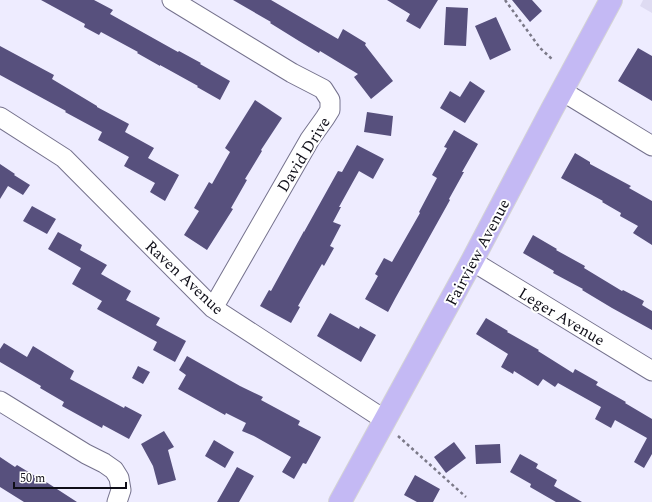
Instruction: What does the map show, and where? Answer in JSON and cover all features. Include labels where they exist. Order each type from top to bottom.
[{"type":"main road","name":"Fairview Avenue","points":[[340,502],[392,428],[472,261],[611,0]]},
{"type":"street","name":"David Drive","points":[[172,0],[292,73],[323,89],[330,100],[330,110],[326,118],[310,139],[213,308]]},
{"type":"street","points":[[562,91],[652,146]]},
{"type":"street","name":"Raven Avenue","points":[[0,117],[64,158],[213,308],[392,428]]},
{"type":"street","name":"Leger Avenue","points":[[472,261],[652,371]]},
{"type":"street","points":[[0,401],[114,470],[119,478],[121,490],[118,502]]},
{"type":"path","points":[[505,0],[540,48],[553,60]]},
{"type":"path","points":[[392,428],[466,497]]},
{"type":"shaded area","points":[[643,0],[652,0],[652,13],[640,6]]},
{"type":"building","points":[[41,0],[94,0],[113,10],[110,14],[178,52],[179,51],[201,63],[200,64],[230,81],[220,100],[197,87],[198,86],[101,32],[99,35],[84,27],[85,24]]},
{"type":"building","points":[[233,0],[271,0],[338,39],[343,29],[366,43],[365,45],[393,81],[371,99],[354,77],[358,74],[320,51],[319,53],[270,23],[271,22]]},
{"type":"building","points":[[387,0],[438,0],[420,29],[406,21],[410,14]]},
{"type":"building","points":[[512,0],[532,0],[542,11],[530,22]]},
{"type":"building","points":[[446,7],[468,8],[466,46],[444,45]]},
{"type":"building","points":[[496,17],[511,50],[490,60],[475,26]]},
{"type":"building","points":[[0,46],[54,75],[52,79],[97,107],[129,124],[125,132],[154,148],[148,158],[179,175],[165,201],[150,192],[155,183],[124,166],[129,157],[98,140],[102,132],[0,75]]},
{"type":"building","points":[[638,48],[652,56],[652,101],[618,81]]},
{"type":"building","points":[[470,81],[485,91],[465,123],[440,108],[450,91],[460,97]]},
{"type":"building","points":[[255,100],[282,118],[261,150],[262,151],[245,179],[247,180],[231,208],[233,209],[207,250],[184,235],[199,211],[194,208],[209,182],[212,184],[230,152],[225,148]]},
{"type":"building","points":[[367,112],[393,116],[391,136],[364,132]]},
{"type":"building","points":[[454,130],[478,144],[462,172],[464,172],[449,199],[450,200],[388,312],[365,299],[378,276],[375,274],[384,258],[392,262],[420,213],[419,212],[437,178],[432,175],[447,148],[444,147]]},
{"type":"building","points":[[357,145],[384,159],[373,179],[359,171],[339,207],[341,207],[333,222],[341,225],[330,246],[334,248],[324,266],[322,264],[298,306],[300,307],[291,323],[260,306],[269,290],[271,291],[338,171],[342,172]]},
{"type":"building","points":[[575,153],[590,162],[590,164],[631,186],[629,188],[652,201],[652,245],[633,233],[638,226],[620,216],[621,213],[602,202],[603,201],[561,178]]},
{"type":"building","points":[[0,164],[30,185],[23,195],[8,186],[0,199]]},
{"type":"building","points":[[32,206],[56,219],[47,234],[23,221]]},
{"type":"building","points":[[58,232],[82,245],[80,250],[107,265],[101,274],[131,291],[126,300],[160,318],[156,325],[186,341],[175,362],[153,350],[157,342],[97,309],[102,301],[72,284],[81,268],[48,249]]},
{"type":"building","points":[[533,235],[585,266],[584,268],[622,291],[623,290],[644,301],[642,305],[652,311],[652,330],[553,273],[554,271],[523,253]]},
{"type":"building","points":[[330,313],[359,329],[360,326],[376,335],[361,362],[317,336]]},
{"type":"building","points":[[486,318],[539,350],[538,351],[573,373],[575,369],[598,382],[596,385],[652,419],[652,454],[644,468],[634,462],[647,438],[615,420],[611,428],[595,419],[601,407],[558,383],[555,387],[543,379],[538,386],[514,371],[513,374],[501,367],[508,354],[476,334]]},
{"type":"building","points":[[4,343],[27,357],[33,346],[74,371],[70,379],[124,408],[125,406],[142,415],[129,439],[103,425],[102,428],[62,406],[64,402],[40,388],[41,386],[0,362],[0,349]]},
{"type":"building","points":[[187,356],[240,386],[263,397],[261,400],[300,421],[298,425],[321,437],[306,464],[303,463],[294,479],[282,472],[291,457],[254,436],[242,431],[246,423],[226,413],[225,415],[178,389],[186,375],[179,370]]},
{"type":"building","points":[[138,366],[150,372],[143,384],[132,378]]},
{"type":"building","points":[[164,431],[174,447],[168,450],[176,480],[158,485],[153,466],[141,444]]},
{"type":"building","points":[[214,440],[234,452],[225,468],[205,456]]},
{"type":"building","points":[[454,442],[466,458],[446,473],[434,457]]},
{"type":"building","points":[[500,444],[501,463],[476,464],[475,445]]},
{"type":"building","points":[[520,454],[538,464],[536,468],[557,480],[554,486],[582,502],[556,502],[530,487],[531,484],[510,472]]},
{"type":"building","points":[[0,457],[15,467],[17,465],[40,478],[77,502],[24,502],[0,487]]},
{"type":"building","points":[[237,467],[254,476],[239,502],[217,502]]},
{"type":"building","points":[[415,475],[440,489],[433,502],[417,502],[404,495]]}]
